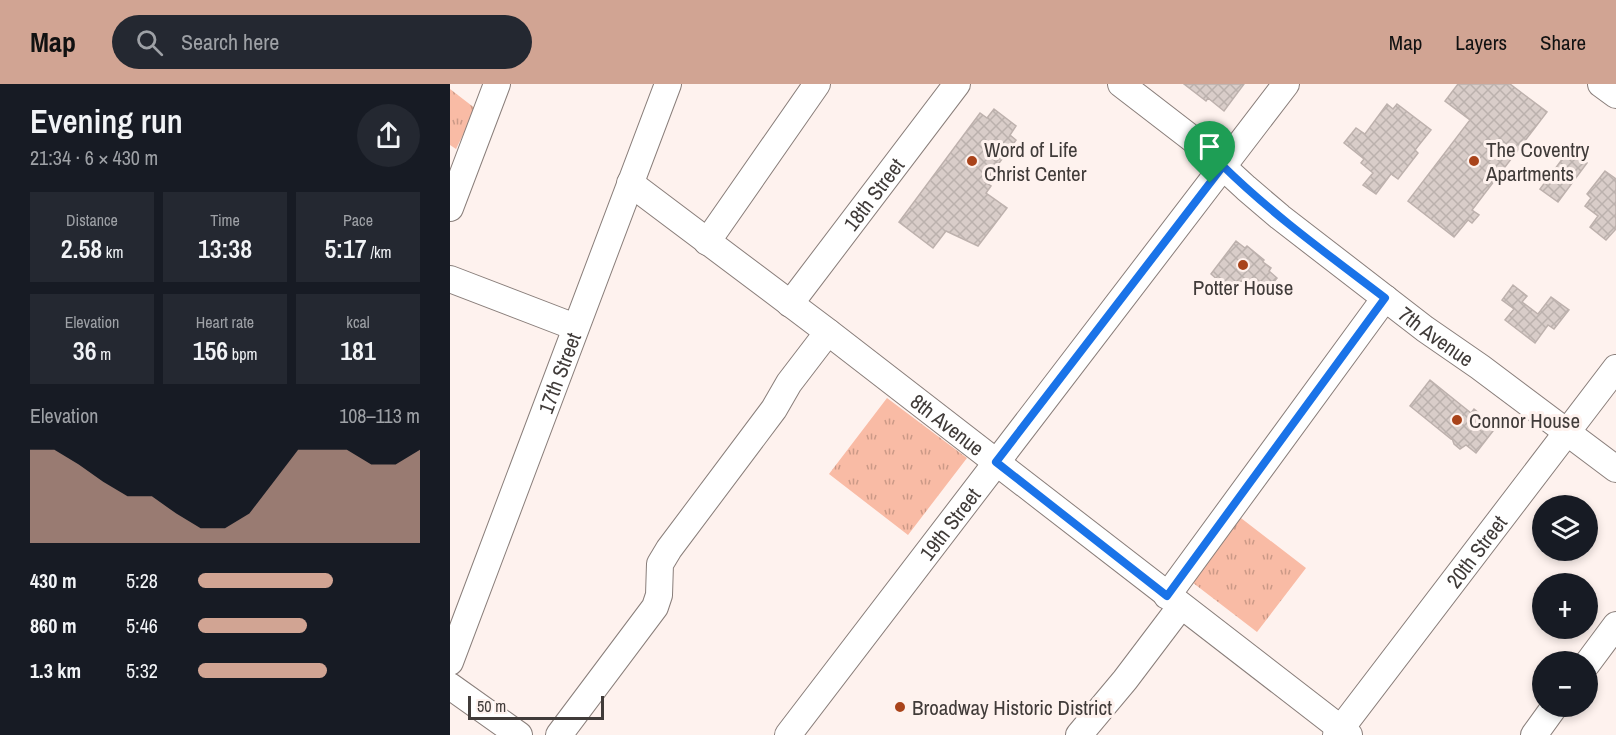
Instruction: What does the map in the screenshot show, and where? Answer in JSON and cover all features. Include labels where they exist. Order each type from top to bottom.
[{"type":"street","points":[[450,208],[497,84]]},
{"type":"street","name":"17th Street","points":[[450,662],[668,84]]},
{"type":"street","points":[[707,242],[816,84]]},
{"type":"street","name":"18th Street","points":[[790,304],[957,84]]},
{"type":"street","name":"7th Avenue","points":[[1121,84],[1195,141],[1280,217],[1385,298],[1616,469]]},
{"type":"street","name":"19th Street","points":[[788,735],[1286,84]]},
{"type":"street","points":[[1601,84],[1616,95]]},
{"type":"street","name":"8th Avenue","points":[[630,183],[828,332],[1342,733]]},
{"type":"street","points":[[450,279],[575,327]]},
{"type":"street","points":[[1079,735],[1125,680],[1174,601],[1385,298]]},
{"type":"street","points":[[559,735],[655,607],[659,595],[660,564],[669,549],[774,410],[789,383],[828,332]]},
{"type":"street","name":"20th Street","points":[[1342,733],[1616,368]]},
{"type":"street","points":[[1597,651],[1616,625]]},
{"type":"street","points":[[450,686],[519,735]]},
{"type":"street","points":[[1534,735],[1547,717]]},
{"type":"green space","points":[[450,89],[476,109],[456,149],[450,145]]},
{"type":"green space","points":[[887,398],[967,458],[908,535],[829,474]]},
{"type":"green space","points":[[1237,515],[1306,568],[1257,632],[1188,579]]},
{"type":"building","points":[[1184,84],[1244,84],[1224,111],[1208,98],[1206,101]]},
{"type":"building","name":"The Coventry Apartments","points":[[1458,84],[1510,84],[1547,112],[1472,210],[1479,215],[1472,223],[1468,220],[1454,237],[1408,201],[1470,120],[1445,101]]},
{"type":"building","points":[[1387,104],[1393,109],[1397,104],[1431,130],[1415,150],[1418,153],[1398,179],[1391,174],[1376,194],[1363,185],[1373,173],[1361,163],[1364,159],[1344,143],[1356,128],[1365,134]]},
{"type":"building","name":"Word of Life Christ Center","points":[[994,109],[1016,126],[1010,135],[1016,140],[985,182],[991,186],[986,193],[1007,208],[978,246],[946,231],[933,248],[899,222],[980,113],[987,118]]},
{"type":"building","points":[[1569,150],[1587,163],[1558,202],[1540,189]]},
{"type":"building","points":[[1605,171],[1616,179],[1616,229],[1606,240],[1590,227],[1598,216],[1585,206],[1591,198],[1587,194]]},
{"type":"building","name":"Potter House","points":[[1236,241],[1245,248],[1247,246],[1264,260],[1263,262],[1271,268],[1269,271],[1277,278],[1264,294],[1243,281],[1233,282],[1224,293],[1216,287],[1220,282],[1211,274]]},
{"type":"building","points":[[1513,285],[1527,296],[1522,302],[1538,314],[1551,297],[1569,310],[1554,329],[1548,325],[1535,343],[1505,320],[1514,309],[1502,300]]},
{"type":"building","name":"Connor House","points":[[1430,380],[1471,413],[1474,409],[1496,427],[1476,453],[1466,445],[1460,449],[1454,444],[1452,438],[1410,406]]},
{"type":"place","name":"Word of Life Christ Center","points":[[972,161]]},
{"type":"place","name":"The Coventry Apartments","points":[[1474,161]]},
{"type":"place","name":"Potter House","points":[[1243,265]]},
{"type":"place","name":"Connor House","points":[[1457,420]]},
{"type":"place","name":"Broadway Historic District","points":[[900,707]]},
{"type":"route","points":[[1223,166],[1280,217],[1385,298],[1167,596],[996,462],[1210,183],[1223,166]]}]
